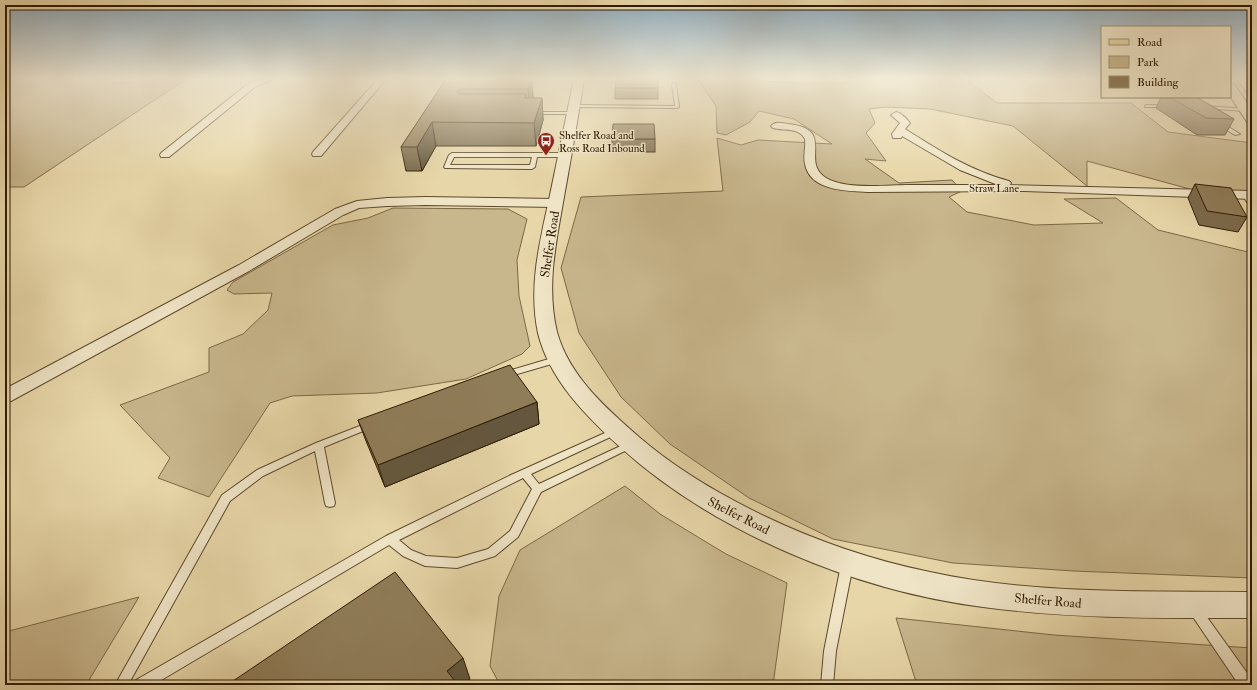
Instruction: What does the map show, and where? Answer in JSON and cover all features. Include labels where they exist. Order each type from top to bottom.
[{"type":"street","points":[[165,155],[219,111]]},
{"type":"street","points":[[317,154],[354,111]]},
{"type":"street","name":"Shelfer Road","points":[[574,111],[543,271],[542,300],[544,316],[551,341],[559,359],[580,392],[624,438],[667,473],[704,497],[762,528],[800,545],[848,562],[918,583],[980,594],[1090,604],[1252,605]]},
{"type":"street","points":[[896,115],[905,123],[900,130],[920,144],[992,180],[1024,188]]},
{"type":"street","name":"Straw Lane","points":[[776,126],[800,129],[809,135],[809,157],[814,173],[824,182],[853,189],[1024,188],[1248,195]]},
{"type":"street","points":[[5,397],[244,268],[339,212],[357,206],[387,202],[425,201],[556,203]]},
{"type":"lane","points":[[526,113],[555,111]]},
{"type":"lane","points":[[1231,111],[1249,114]]},
{"type":"lane","points":[[1216,122],[1237,134]]},
{"type":"lane","points":[[535,155],[532,167],[447,167],[452,155],[535,155],[565,155]]},
{"type":"lane","points":[[1248,195],[1252,206]]},
{"type":"lane","points":[[495,378],[559,359]]},
{"type":"lane","points":[[121,685],[226,498],[260,473],[319,445],[378,422]]},
{"type":"lane","points":[[140,685],[390,539],[526,473],[624,438]]},
{"type":"lane","points":[[390,539],[407,553],[425,561],[457,563],[491,553],[514,534],[537,489],[624,438]]},
{"type":"lane","points":[[319,445],[330,503]]},
{"type":"lane","points":[[526,473],[537,489]]},
{"type":"lane","points":[[827,685],[830,652],[848,562]]},
{"type":"lane","points":[[1191,604],[1247,685]]},
{"type":"green space","points":[[5,111],[138,111],[24,187],[5,187]]},
{"type":"green space","points":[[716,111],[759,111],[750,122],[726,135],[717,133]]},
{"type":"green space","points":[[760,111],[870,111],[875,123],[866,133],[886,161],[865,159],[899,183],[952,180],[962,191],[949,197],[967,212],[1034,225],[1103,223],[1064,199],[1116,198],[1158,230],[1252,253],[1252,578],[1074,571],[953,563],[833,539],[749,498],[670,444],[621,397],[579,333],[561,268],[581,197],[723,191],[717,138],[741,145],[758,140],[832,144],[794,119]]},
{"type":"green space","points":[[941,111],[1141,111],[1168,132],[1252,143],[1252,192],[1197,191],[1087,161],[1087,186],[1013,126]]},
{"type":"green space","points":[[393,208],[508,209],[527,219],[517,260],[519,296],[530,346],[522,354],[466,379],[377,393],[292,396],[270,403],[209,497],[158,478],[170,458],[120,405],[209,372],[209,348],[243,334],[268,310],[272,293],[234,294],[227,290],[233,282],[333,225],[368,218]]},
{"type":"green space","points":[[625,486],[660,514],[726,554],[787,583],[773,685],[500,685],[490,666],[499,596],[520,550]]},
{"type":"green space","points":[[139,597],[86,685],[5,685],[5,632]]},
{"type":"green space","points":[[896,618],[1054,635],[1252,648],[1252,685],[917,685]]},
{"type":"building","points":[[425,111],[538,111],[534,123],[432,122],[417,147],[401,147]]},
{"type":"building","points":[[1194,111],[1221,111],[1234,119],[1206,118]]},
{"type":"building","points":[[613,124],[654,124],[655,139],[612,139]]},
{"type":"building","points":[[1195,184],[1231,188],[1247,217],[1207,211]]},
{"type":"building","points":[[510,365],[537,402],[378,465],[358,420]]},
{"type":"building","points":[[395,572],[463,658],[447,671],[458,685],[227,685]]},
{"type":"place","name":"Shelfer Road and Ross Road Inbound","points":[[546,156]]}]
